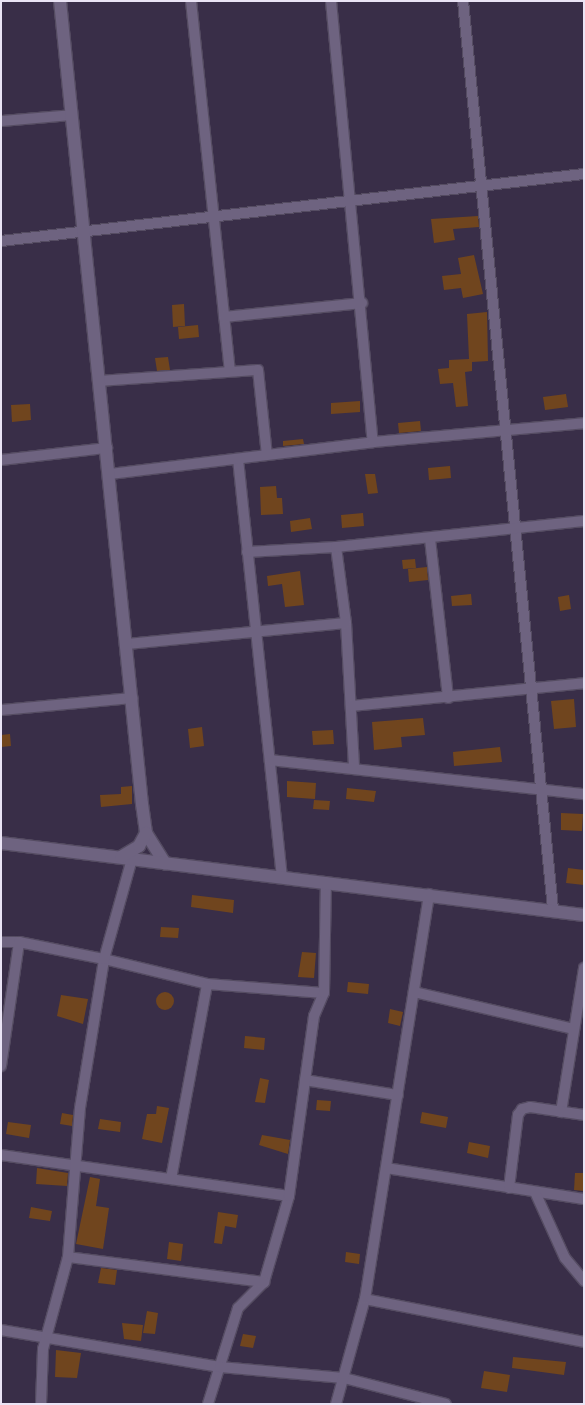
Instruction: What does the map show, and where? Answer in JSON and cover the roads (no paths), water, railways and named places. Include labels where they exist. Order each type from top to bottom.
[{"type":"street","points":[[60,1],[85,231],[146,833],[165,863]]},
{"type":"street","points":[[191,1],[212,215],[230,370]]},
{"type":"street","points":[[331,1],[362,303],[372,442]]},
{"type":"street","points":[[463,1],[505,431],[513,529],[530,688],[543,789],[553,909]]},
{"type":"street","points":[[1,121],[72,115]]},
{"type":"street","points":[[1,241],[212,215],[352,202],[584,174]]},
{"type":"street","points":[[224,317],[362,303]]},
{"type":"street","points":[[100,381],[230,370],[258,370],[266,455]]},
{"type":"street","points":[[110,474],[372,442],[584,423]]},
{"type":"street","points":[[1,460],[107,448]]},
{"type":"street","points":[[238,459],[282,876]]},
{"type":"street","points":[[247,552],[336,547],[584,521]]},
{"type":"street","points":[[430,538],[448,698]]},
{"type":"street","points":[[336,547],[346,623],[354,767]]},
{"type":"street","points":[[127,644],[346,623]]},
{"type":"street","points":[[351,706],[448,698],[584,683]]},
{"type":"street","points":[[1,707],[1,710],[132,698]]},
{"type":"street","points":[[270,760],[354,767],[584,794]]},
{"type":"street","points":[[41,1404],[43,1350],[68,1257],[78,1166],[80,1108],[104,959],[126,858],[139,846],[146,833]]},
{"type":"street","points":[[1,843],[553,909],[584,915]]},
{"type":"street","points":[[208,1404],[238,1308],[264,1282],[289,1196],[314,1016],[324,993],[326,882]]},
{"type":"street","points":[[336,1404],[365,1299],[429,894]]},
{"type":"street","points":[[1,942],[19,942],[104,959],[207,984],[324,993]]},
{"type":"street","points":[[1,1066],[19,942]]},
{"type":"street","points":[[561,1112],[584,968]]},
{"type":"street","points":[[171,1179],[207,984]]},
{"type":"street","points":[[414,992],[574,1029]]},
{"type":"street","points":[[305,1080],[398,1095]]},
{"type":"street","points":[[509,1188],[518,1115],[530,1107],[584,1115]]},
{"type":"street","points":[[1,1155],[289,1196]]},
{"type":"street","points":[[386,1168],[584,1199]]},
{"type":"street","points":[[535,1192],[565,1258],[584,1281]]},
{"type":"street","points":[[68,1257],[264,1282]]},
{"type":"street","points":[[365,1299],[584,1342]]},
{"type":"street","points":[[1,1330],[46,1340],[220,1367],[344,1378],[446,1404]]}]
